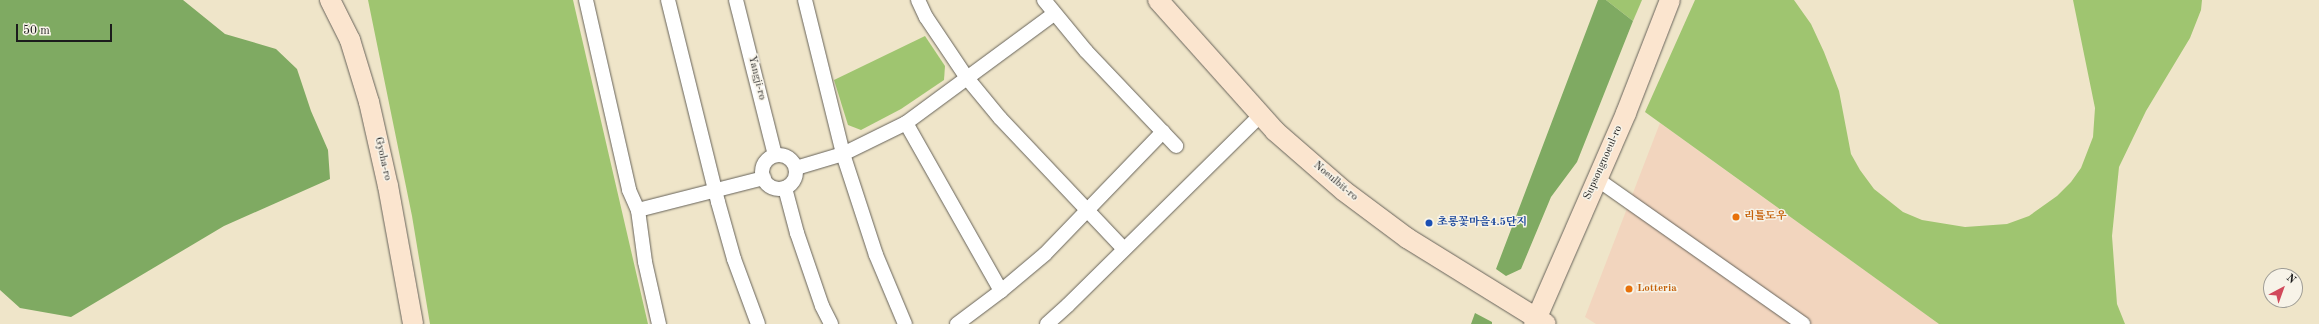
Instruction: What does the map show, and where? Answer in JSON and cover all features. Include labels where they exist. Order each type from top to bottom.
[{"type":"street","name":"Gyoha-ro","points":[[330,0],[350,40],[369,102],[388,186],[413,324]]},
{"type":"street","points":[[586,0],[629,190],[638,210],[646,262],[659,324]]},
{"type":"street","points":[[668,0],[714,190],[734,259],[758,324]]},
{"type":"street","name":"Yangji-ro","points":[[736,0],[775,155]]},
{"type":"street","points":[[805,0],[843,154],[876,255],[905,324]]},
{"type":"street","points":[[918,0],[926,17],[967,78],[1000,118],[1124,249]]},
{"type":"street","points":[[1044,0],[1054,14],[1176,146]]},
{"type":"street","name":"Noeulbit-ro","points":[[1158,0],[1275,131],[1344,191],[1407,238],[1539,322]]},
{"type":"street","name":"Supsongnoeul-ro","points":[[1539,322],[1596,179],[1626,113],[1670,0]]},
{"type":"street","points":[[796,168],[843,154],[906,123],[1054,14]]},
{"type":"street","points":[[1047,324],[1261,115]]},
{"type":"street","points":[[906,123],[1001,291]]},
{"type":"street","points":[[957,324],[1001,291],[1045,254],[1162,132]]},
{"type":"street","points":[[775,155],[781,155],[790,159],[796,168],[795,178],[784,188],[771,187],[764,178],[763,166],[766,161],[775,155]]},
{"type":"street","points":[[638,210],[764,178]]},
{"type":"street","points":[[1596,179],[1803,324]]},
{"type":"street","points":[[784,188],[797,233],[822,306],[831,324]]},
{"type":"shaded area","points":[[1660,123],[1939,324],[1596,324],[1585,317]]},
{"type":"green space","points":[[0,0],[183,0],[225,34],[276,49],[297,69],[311,111],[328,150],[330,179],[224,226],[71,317],[20,308],[0,290]]},
{"type":"green space","points":[[368,0],[573,0],[648,324],[430,324],[412,216]]},
{"type":"green space","points":[[1598,0],[1606,0],[1633,21],[1577,162],[1551,197],[1521,269],[1506,276],[1496,269]]},
{"type":"green space","points":[[1606,0],[1642,0],[1633,21]]},
{"type":"green space","points":[[1695,0],[1794,0],[1811,24],[1839,91],[1851,154],[1860,170],[1874,189],[1903,212],[1922,220],[1965,227],[2007,224],[2029,216],[2057,196],[2071,182],[2081,168],[2093,137],[2095,108],[2073,0],[2202,0],[2201,10],[2190,38],[2146,111],[2119,167],[2112,236],[2117,304],[2125,324],[1939,324],[1645,112]]},
{"type":"green space","points":[[925,36],[945,66],[944,80],[901,109],[861,130],[848,125],[834,80]]},
{"type":"green space","points":[[1475,313],[1492,322],[1492,324],[1471,324]]},
{"type":"place","name":"리틀도우","points":[[1736,217]]},
{"type":"place","name":"초롱꽃마을4.5단지","points":[[1429,223]]},
{"type":"place","name":"Lotteria","points":[[1629,289]]}]
